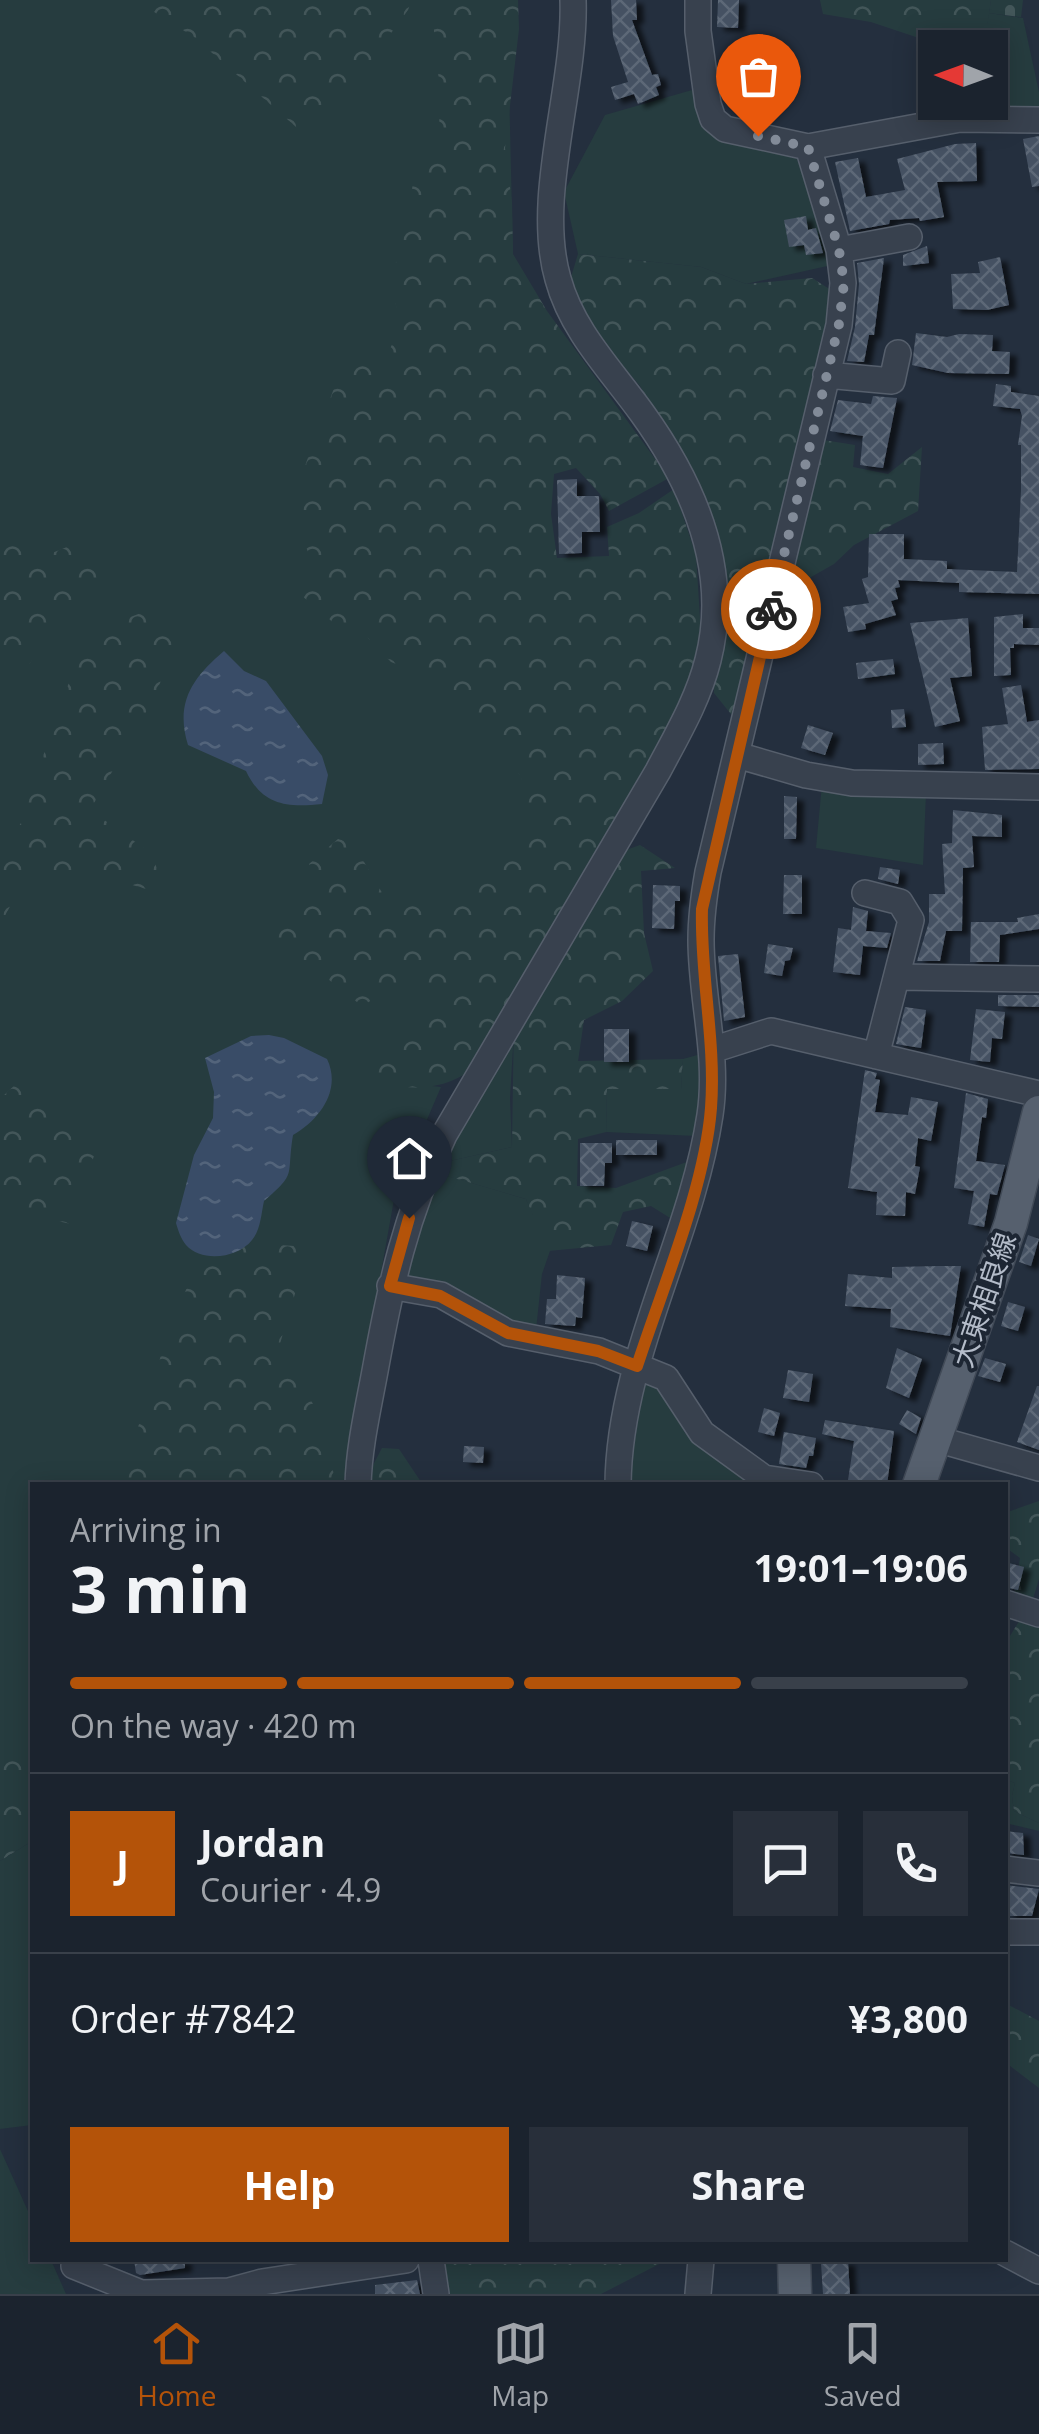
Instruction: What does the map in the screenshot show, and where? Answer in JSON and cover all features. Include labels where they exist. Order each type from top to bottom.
[{"type":"main road","name":"大東相良線","points":[[921,1482],[1011,1223],[1039,1112]]},
{"type":"main road","points":[[794,2262],[795,2294]]},
{"type":"street","points":[[358,1482],[390,1286],[409,1218],[437,1150],[691,708],[708,660],[714,622],[711,551],[688,486],[672,457],[572,316],[557,278],[551,242],[554,188],[570,60],[573,0]]},
{"type":"street","points":[[698,0],[708,104],[713,119],[724,129],[808,147],[960,119],[1039,120]]},
{"type":"street","points":[[618,1482],[637,1366],[701,1160],[711,1113],[712,1050],[701,943],[702,909],[839,324],[844,283],[839,250],[808,147]]},
{"type":"street","points":[[839,250],[909,237]]},
{"type":"street","points":[[826,375],[892,380],[898,353]]},
{"type":"street","points":[[737,754],[806,775],[852,783],[1039,787]]},
{"type":"street","points":[[865,892],[900,902],[911,920],[876,1056]]},
{"type":"street","points":[[897,977],[1039,978]]},
{"type":"street","points":[[712,1050],[771,1031],[1039,1094]]},
{"type":"street","points":[[390,1286],[440,1296],[508,1333],[598,1351],[666,1378],[702,1433],[764,1478],[791,1482]]},
{"type":"street","points":[[936,1439],[1039,1468]]},
{"type":"street","points":[[1008,1604],[1039,1614]]},
{"type":"street","points":[[1008,1870],[1039,1873]]},
{"type":"street","points":[[1008,1932],[1039,1932]]},
{"type":"street","points":[[1008,2255],[1039,2271]]},
{"type":"street","points":[[74,2266],[141,2293],[229,2291],[262,2282],[393,2262]]},
{"type":"street","points":[[432,2262],[436,2294]]},
{"type":"street","points":[[698,2294],[701,2262]]},
{"type":"green space","points":[[0,0],[507,0],[513,254],[549,841],[502,933],[380,1080],[441,1087],[395,1194],[344,1482],[30,1482],[30,1728],[0,1787]]},
{"type":"green space","points":[[135,0],[412,0],[312,141],[194,37]]},
{"type":"green space","points":[[431,0],[518,0],[519,29],[505,148],[513,254],[547,311],[669,478],[609,511],[600,494],[576,468],[554,474],[551,514],[557,558],[609,556],[607,527],[639,513],[674,489],[696,555],[702,650],[618,853],[640,845],[675,868],[641,871],[644,933],[653,971],[622,1001],[584,1020],[578,1061],[683,1059],[681,1089],[607,1089],[606,1132],[578,1139],[577,1186],[616,1188],[695,1159],[675,1221],[651,1206],[623,1212],[611,1245],[548,1251],[526,1199],[437,1173],[450,1161],[512,1147],[514,1016],[493,1052],[473,1069],[442,1084],[394,1086],[357,1078],[403,1042],[433,1009],[420,991],[395,986],[362,1006],[266,930],[312,904],[309,864],[338,839],[353,843],[381,891],[399,904],[440,905],[494,848],[512,851],[534,829],[521,776],[450,695],[412,670],[391,662],[365,635],[336,625],[301,595],[308,552],[295,519],[306,463],[339,375],[387,354],[401,328],[393,291],[396,262],[413,184],[439,131],[440,92]]},
{"type":"green space","points":[[820,0],[991,0],[985,30],[918,30],[918,38],[871,22],[823,14]]},
{"type":"green space","points":[[991,0],[1023,0],[1021,17],[989,13]]},
{"type":"green space","points":[[989,13],[1023,18],[1039,92],[1039,114],[1008,114],[1008,30],[984,30]]},
{"type":"green space","points":[[692,90],[706,128],[797,159],[841,263],[746,284],[701,267],[578,254],[564,192],[605,115]]},
{"type":"green space","points":[[578,254],[701,267],[746,284],[812,278],[831,290],[811,438],[855,445],[853,467],[888,474],[922,447],[918,511],[854,545],[834,564],[811,577],[784,637],[748,671],[734,718],[714,693],[715,588],[700,486],[640,386],[565,297]]},
{"type":"green space","points":[[0,521],[42,557],[82,541],[103,548],[98,588],[48,637],[27,667],[0,672]]},
{"type":"green space","points":[[141,613],[178,641],[151,704],[90,810],[151,853],[167,895],[87,872],[28,873],[0,925],[0,854],[21,823],[62,699],[91,632]]},
{"type":"green space","points":[[822,784],[926,794],[923,865],[816,848]]},
{"type":"green space","points":[[515,1015],[510,1098],[512,1147],[450,1161],[438,1173],[526,1199],[550,1251],[542,1274],[535,1339],[393,1284],[436,1160]]},
{"type":"green space","points":[[708,1052],[696,1136],[606,1132],[607,1088],[681,1089],[683,1059]]},
{"type":"green space","points":[[17,1083],[55,1115],[90,1130],[95,1153],[71,1224],[12,1211],[0,1216],[0,1099]]},
{"type":"green space","points":[[250,1243],[309,1247],[279,1347],[322,1419],[335,1482],[116,1482],[149,1399],[168,1329],[202,1255]]},
{"type":"green space","points":[[641,1378],[664,1389],[685,1433],[751,1482],[623,1482]]},
{"type":"green space","points":[[382,1448],[399,1449],[421,1482],[370,1482],[371,1469]]},
{"type":"green space","points":[[1039,1501],[1039,1579],[1031,1605],[1014,1597],[1020,1558],[1008,1549],[1008,1512]]},
{"type":"green space","points":[[1021,1618],[1039,1623],[1039,1823],[1014,1811],[1015,1783],[1008,1780],[1008,1639]]},
{"type":"green space","points":[[30,1714],[30,1842],[0,1861],[0,1767]]},
{"type":"green space","points":[[1008,1780],[1015,1783],[1014,1811],[1039,1823],[1039,1831],[1008,1824]]},
{"type":"green space","points":[[30,1842],[30,2125],[0,2129],[0,1861]]},
{"type":"green space","points":[[1008,2005],[1039,2021],[1039,2088],[1008,2064]]},
{"type":"green space","points":[[0,2149],[30,2216],[30,2262],[52,2262],[66,2294],[0,2294]]},
{"type":"green space","points":[[442,2262],[663,2262],[601,2294],[446,2294]]},
{"type":"water","points":[[224,651],[244,671],[266,681],[322,756],[328,775],[322,804],[276,802],[260,791],[246,771],[188,745],[184,716],[189,692]]},
{"type":"water","points":[[269,1035],[327,1059],[330,1093],[319,1113],[293,1135],[289,1173],[264,1201],[252,1240],[229,1254],[201,1254],[186,1245],[176,1223],[194,1155],[213,1118],[214,1092],[205,1058],[251,1036]]},
{"type":"building","points":[[611,0],[636,0],[637,20],[632,20],[652,75],[658,74],[661,85],[656,87],[659,95],[638,104],[634,94],[615,100],[611,87],[628,82],[613,36]]},
{"type":"building","points":[[718,0],[739,0],[738,28],[717,27]]},
{"type":"building","points":[[1039,136],[1039,186],[1032,187],[1023,139]]},
{"type":"building","points":[[976,143],[977,181],[937,182],[944,217],[890,220],[889,224],[850,231],[835,162],[858,158],[866,197],[905,190],[897,159],[955,144]]},
{"type":"building","points":[[806,216],[808,230],[816,228],[823,253],[806,255],[804,245],[789,247],[784,220]]},
{"type":"building","points":[[927,246],[929,263],[903,266],[903,255]]},
{"type":"building","points":[[1000,257],[1009,305],[987,310],[953,309],[951,274],[980,273],[978,262]]},
{"type":"building","points":[[884,258],[874,335],[869,335],[864,362],[847,361],[855,327],[857,263]]},
{"type":"building","points":[[916,333],[947,337],[993,335],[992,351],[1010,352],[1009,374],[948,373],[912,365]]},
{"type":"building","points":[[996,384],[1011,386],[1011,392],[1039,396],[1039,594],[959,592],[959,583],[898,580],[898,599],[891,601],[896,615],[865,624],[866,629],[848,632],[843,607],[869,603],[862,579],[868,577],[869,534],[904,534],[904,559],[947,561],[947,569],[1017,572],[1021,490],[1018,445],[1022,416],[1020,409],[993,406]]},
{"type":"building","points":[[873,396],[897,398],[883,468],[860,465],[863,436],[830,431],[838,400],[871,404]]},
{"type":"building","points":[[577,479],[577,496],[599,496],[600,532],[582,532],[582,553],[559,554],[557,480]]},
{"type":"building","points":[[1023,614],[1023,628],[1039,628],[1039,645],[1014,644],[1010,648],[1011,675],[994,676],[994,617]]},
{"type":"building","points":[[968,618],[972,676],[950,678],[960,721],[935,727],[910,623]]},
{"type":"building","points":[[893,659],[895,674],[858,679],[856,663]]},
{"type":"building","points":[[1021,685],[1027,722],[1039,720],[1039,769],[985,770],[982,727],[1008,724],[1002,688]]},
{"type":"building","points":[[904,709],[906,727],[892,728],[891,710]]},
{"type":"building","points":[[808,725],[833,733],[825,755],[801,748]]},
{"type":"building","points":[[943,743],[944,764],[918,765],[918,744]]},
{"type":"building","points":[[784,796],[797,797],[796,839],[784,839]]},
{"type":"building","points":[[953,810],[1002,815],[1002,837],[972,836],[974,867],[963,868],[962,931],[946,931],[940,961],[917,961],[929,922],[929,894],[945,894],[942,844],[952,843]]},
{"type":"building","points":[[880,867],[900,870],[898,884],[878,879]]},
{"type":"building","points":[[784,875],[802,875],[802,914],[783,914]]},
{"type":"building","points":[[653,885],[680,886],[674,929],[652,928]]},
{"type":"building","points":[[853,907],[868,911],[866,931],[891,933],[887,948],[863,946],[860,975],[833,972],[838,928],[851,930]]},
{"type":"building","points":[[1039,914],[1039,929],[1000,935],[999,962],[970,962],[971,922],[1018,922],[1017,918]]},
{"type":"building","points":[[768,944],[793,948],[782,976],[764,973]]},
{"type":"building","points":[[738,954],[745,1017],[724,1021],[718,956]]},
{"type":"building","points":[[998,995],[1039,995],[1039,1007],[998,1006]]},
{"type":"building","points":[[905,1007],[926,1010],[921,1048],[896,1044]]},
{"type":"building","points":[[976,1009],[1005,1012],[1002,1039],[992,1038],[990,1062],[970,1060]]},
{"type":"building","points":[[604,1029],[629,1029],[629,1062],[604,1062]]},
{"type":"building","points":[[865,1070],[877,1073],[875,1079],[880,1080],[875,1112],[908,1115],[911,1097],[938,1102],[931,1141],[918,1138],[915,1166],[920,1167],[915,1194],[906,1192],[905,1216],[876,1215],[877,1192],[848,1188]]},
{"type":"building","points":[[966,1093],[988,1099],[976,1161],[1005,1165],[997,1195],[990,1194],[984,1227],[968,1224],[974,1191],[954,1188]]},
{"type":"building","points":[[616,1140],[657,1140],[657,1155],[616,1155]]},
{"type":"building","points":[[580,1143],[612,1143],[612,1163],[605,1163],[604,1186],[580,1186]]},
{"type":"building","points":[[632,1221],[653,1226],[647,1251],[626,1246]]},
{"type":"building","points":[[1028,1235],[1039,1239],[1031,1266],[1019,1262]]},
{"type":"building","points":[[961,1266],[950,1336],[890,1327],[891,1309],[845,1306],[848,1274],[892,1278],[892,1267]]},
{"type":"building","points":[[557,1275],[585,1278],[582,1318],[576,1317],[575,1326],[545,1324],[547,1299],[556,1299]]},
{"type":"building","points":[[1008,1302],[1025,1307],[1018,1331],[1001,1326]]},
{"type":"building","points":[[897,1348],[922,1359],[909,1398],[886,1388]]},
{"type":"building","points":[[985,1358],[1006,1364],[1000,1382],[978,1376]]},
{"type":"building","points":[[788,1370],[813,1374],[809,1402],[783,1398]]},
{"type":"building","points":[[1039,1386],[1039,1450],[1017,1442]]},
{"type":"building","points":[[764,1408],[780,1413],[774,1436],[758,1432]]},
{"type":"building","points":[[907,1410],[921,1418],[916,1434],[899,1424]]},
{"type":"building","points":[[825,1420],[894,1431],[887,1482],[848,1480],[854,1441],[822,1434]]},
{"type":"building","points":[[784,1432],[816,1438],[806,1468],[779,1464]]},
{"type":"building","points":[[464,1446],[484,1447],[483,1463],[463,1462]]},
{"type":"building","points":[[1008,1563],[1024,1567],[1018,1590],[1008,1588]]},
{"type":"building","points":[[1008,1831],[1023,1833],[1024,1855],[1008,1853]]},
{"type":"building","points":[[1008,1885],[1039,1889],[1032,1916],[1008,1916]]},
{"type":"building","points":[[134,2262],[185,2262],[185,2268],[136,2273]]},
{"type":"building","points":[[848,2262],[850,2294],[823,2294],[821,2263]]},
{"type":"building","points":[[417,2280],[420,2294],[375,2294],[375,2285]]},
{"type":"way so far","points":[[758,136],[808,147],[839,250],[844,283],[839,324],[771,609]]},
{"type":"route","points":[[409,1218],[390,1286],[440,1296],[508,1333],[598,1351],[637,1366],[680,1234],[711,1113],[713,1074],[701,943],[702,909],[771,609]]}]
